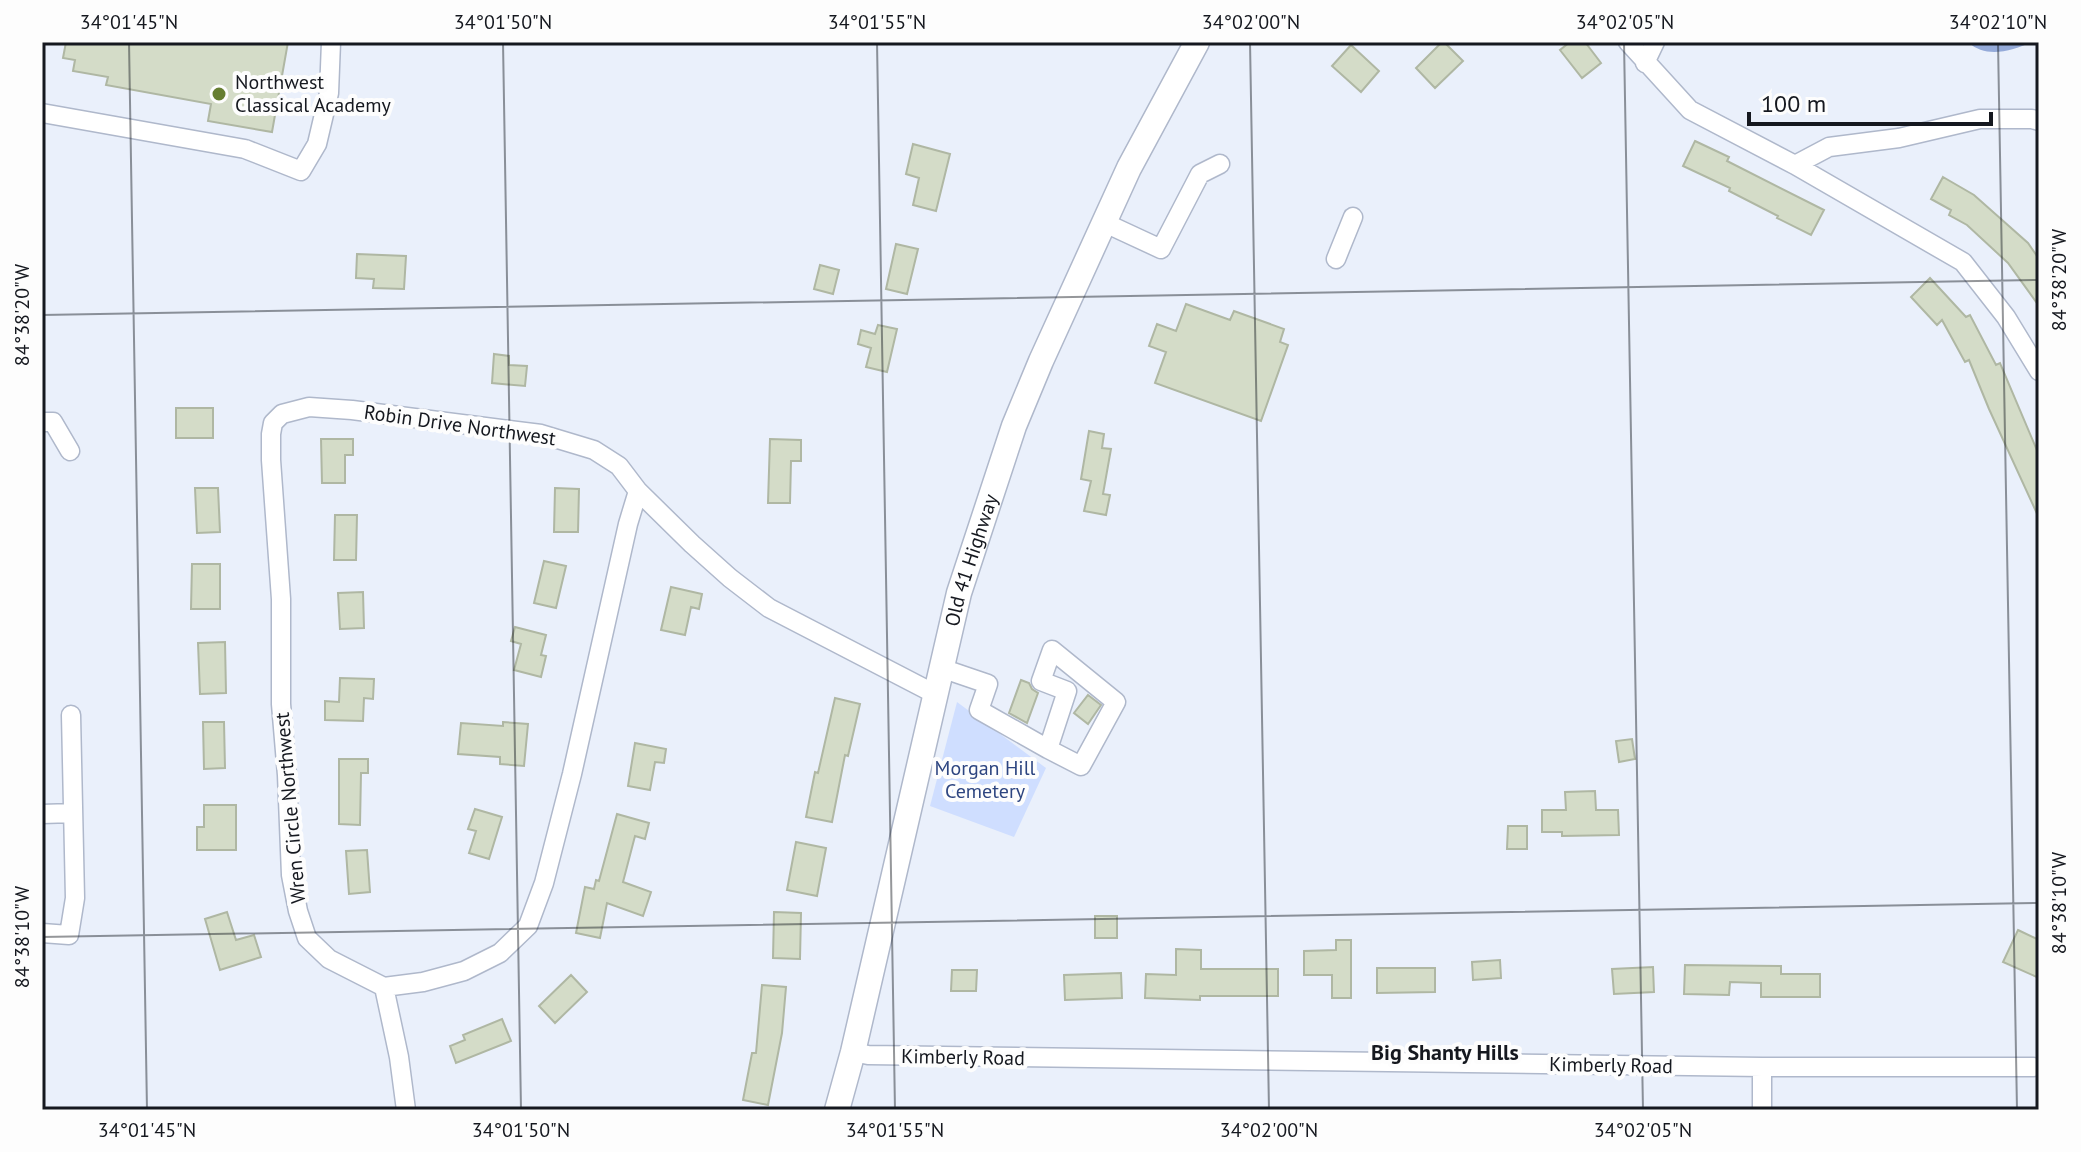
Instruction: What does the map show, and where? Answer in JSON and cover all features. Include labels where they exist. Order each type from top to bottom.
[{"type":"main road","name":"Old 41 Highway","points":[[837,1110],[941,668],[971,555],[1014,426],[1129,168],[1197,42]]},
{"type":"street","points":[[42,113],[245,149],[301,171],[317,144],[329,93],[331,42]]},
{"type":"street","points":[[1628,42],[1690,110],[1795,165],[1963,262],[2006,317],[2039,371]]},
{"type":"street","points":[[1645,63],[1655,42]]},
{"type":"street","points":[[1795,165],[1829,147],[1899,138],[1980,119],[2039,121]]},
{"type":"street","points":[[1105,223],[1161,249],[1200,174],[1220,164]]},
{"type":"street","points":[[1336,259],[1353,217]]},
{"type":"street","name":"Wren Circle Northwest","points":[[332,408],[309,407],[282,414],[273,423],[271,434],[281,599],[281,704],[291,875],[307,938],[329,959],[384,987]]},
{"type":"street","name":"Robin Drive Northwest","points":[[332,408],[553,437],[594,450],[619,466],[638,491],[730,578],[769,608],[935,694]]},
{"type":"street","points":[[42,422],[53,422],[70,451]]},
{"type":"street","points":[[406,1110],[399,1057],[384,987],[423,982],[464,971],[500,953],[528,926],[544,883],[572,774],[638,491]]},
{"type":"street","points":[[941,668],[988,684],[979,710],[1048,749],[1081,766],[1116,702],[1052,650],[1041,681],[1067,691],[1048,749]]},
{"type":"street","points":[[42,933],[69,935],[75,898],[71,715]]},
{"type":"street","points":[[42,814],[73,813]]},
{"type":"street","name":"Kimberly Road","points":[[853,1052],[868,1055],[1762,1067],[2034,1067]]},
{"type":"street","points":[[1762,1067],[1762,1110]]},
{"type":"green space","name":"Morgan Hill Cemetery","points":[[957,702],[1046,768],[1014,837],[930,806]]},
{"type":"shaded area","points":[[1968,42],[2032,42],[1991,52]]},
{"type":"building","name":"Northwest Classical Academy","points":[[66,42],[288,42],[272,132],[208,121],[211,104],[106,85],[108,77],[73,71],[75,60],[63,58]]},
{"type":"building","points":[[1442,42],[1463,61],[1435,88],[1416,68]]},
{"type":"building","points":[[1570,42],[1585,42],[1601,63],[1582,78],[1560,50]]},
{"type":"building","points":[[1351,45],[1379,71],[1361,92],[1332,66]]},
{"type":"building","points":[[1695,141],[1729,157],[1727,161],[1824,210],[1811,235],[1729,191],[1730,188],[1683,166]]},
{"type":"building","points":[[913,144],[950,154],[936,211],[913,205],[919,178],[906,174]]},
{"type":"building","points":[[1943,177],[1974,195],[2028,243],[2039,259],[2039,306],[2008,263],[1967,225],[1949,215],[1951,210],[1931,199]]},
{"type":"building","points":[[896,244],[918,249],[907,294],[886,289]]},
{"type":"building","points":[[357,254],[406,256],[404,289],[373,288],[374,279],[356,278]]},
{"type":"building","points":[[820,265],[839,270],[833,294],[814,289]]},
{"type":"building","points":[[1930,278],[1966,317],[1970,315],[1996,365],[2000,363],[2039,455],[2039,518],[1969,360],[1965,362],[1942,320],[1937,325],[1911,297]]},
{"type":"building","points":[[1186,304],[1230,320],[1234,311],[1284,329],[1280,342],[1288,345],[1261,421],[1155,383],[1166,352],[1149,346],[1157,324],[1176,331]]},
{"type":"building","points":[[878,325],[897,329],[887,372],[866,367],[871,348],[858,344],[861,330],[875,334]]},
{"type":"building","points":[[494,354],[509,356],[509,365],[527,366],[525,386],[492,383]]},
{"type":"building","points":[[176,408],[213,408],[213,438],[176,438]]},
{"type":"building","points":[[1089,431],[1104,434],[1102,448],[1111,449],[1103,494],[1110,495],[1106,515],[1084,511],[1091,481],[1081,479]]},
{"type":"building","points":[[321,439],[353,439],[353,455],[345,455],[345,483],[322,483]]},
{"type":"building","points":[[770,439],[801,440],[801,461],[791,461],[790,503],[768,503]]},
{"type":"building","points":[[195,488],[218,488],[220,532],[197,533]]},
{"type":"building","points":[[555,488],[579,489],[578,532],[554,532]]},
{"type":"building","points":[[335,515],[357,515],[356,560],[334,560]]},
{"type":"building","points":[[544,561],[566,566],[556,608],[534,603]]},
{"type":"building","points":[[192,564],[220,564],[220,609],[191,609]]},
{"type":"building","points":[[671,587],[702,594],[699,609],[691,607],[685,635],[661,630]]},
{"type":"building","points":[[363,592],[364,628],[340,629],[338,593]]},
{"type":"building","points":[[515,627],[546,635],[541,655],[546,656],[541,677],[514,670],[521,644],[511,641]]},
{"type":"building","points":[[225,642],[226,693],[200,694],[198,643]]},
{"type":"building","points":[[340,678],[374,679],[373,699],[364,698],[363,721],[325,720],[325,701],[339,702]]},
{"type":"building","points":[[1021,680],[1029,683],[1038,693],[1027,723],[1009,713]]},
{"type":"building","points":[[1088,695],[1101,705],[1088,724],[1074,713]]},
{"type":"building","points":[[835,698],[860,704],[848,756],[845,755],[832,822],[806,817]]},
{"type":"building","points":[[203,722],[224,722],[225,768],[204,769]]},
{"type":"building","points":[[503,722],[528,724],[524,766],[500,764],[500,757],[458,754],[461,723],[503,726]]},
{"type":"building","points":[[1632,739],[1635,759],[1619,762],[1616,741]]},
{"type":"building","points":[[635,743],[666,749],[664,763],[655,762],[650,790],[628,786]]},
{"type":"building","points":[[339,759],[368,759],[368,773],[361,773],[360,825],[339,824]]},
{"type":"building","points":[[1595,791],[1596,810],[1618,810],[1619,835],[1562,836],[1562,832],[1542,832],[1542,810],[1566,810],[1565,792]]},
{"type":"building","points":[[204,805],[236,805],[236,850],[197,850],[197,827],[204,827]]},
{"type":"building","points":[[475,809],[502,817],[489,859],[469,853],[476,831],[468,829]]},
{"type":"building","points":[[617,814],[649,823],[645,839],[635,836],[623,882],[651,892],[643,916],[607,903],[600,938],[576,933],[585,887],[594,889],[596,880],[599,881]]},
{"type":"building","points":[[1508,826],[1527,826],[1527,849],[1507,849]]},
{"type":"building","points":[[796,842],[826,848],[817,896],[787,890]]},
{"type":"building","points":[[367,850],[370,892],[349,894],[346,851]]},
{"type":"building","points":[[227,912],[236,940],[254,935],[261,957],[220,970],[205,919]]},
{"type":"building","points":[[774,912],[801,913],[800,959],[773,958]]},
{"type":"building","points":[[1095,916],[1117,916],[1117,938],[1095,938]]},
{"type":"building","points":[[2018,930],[2039,940],[2039,978],[2003,962]]},
{"type":"building","points":[[1336,940],[1351,940],[1351,998],[1332,998],[1332,975],[1304,975],[1304,951],[1336,950]]},
{"type":"building","points":[[1176,949],[1201,950],[1201,969],[1278,969],[1278,996],[1200,996],[1200,1000],[1145,998],[1146,974],[1176,975]]},
{"type":"building","points":[[1500,960],[1501,978],[1473,980],[1472,962]]},
{"type":"building","points":[[1685,965],[1781,966],[1781,974],[1820,974],[1820,997],[1761,997],[1761,983],[1730,982],[1729,995],[1684,994]]},
{"type":"building","points":[[1653,967],[1654,992],[1614,994],[1612,969]]},
{"type":"building","points":[[1377,968],[1435,968],[1435,992],[1377,993]]},
{"type":"building","points":[[952,970],[977,970],[976,991],[951,991]]},
{"type":"building","points":[[1121,973],[1122,998],[1065,1000],[1064,975]]},
{"type":"building","points":[[571,975],[587,992],[555,1023],[539,1006]]},
{"type":"building","points":[[762,985],[786,987],[782,1033],[768,1105],[743,1100],[752,1053],[756,1053]]},
{"type":"building","points":[[502,1019],[511,1041],[456,1063],[450,1046],[465,1040],[463,1035]]},
{"type":"place","name":"Northwest Classical Academy","points":[[219,94]]},
{"type":"district","name":"Big Shanty Hills","points":[[1445,1052]]}]
